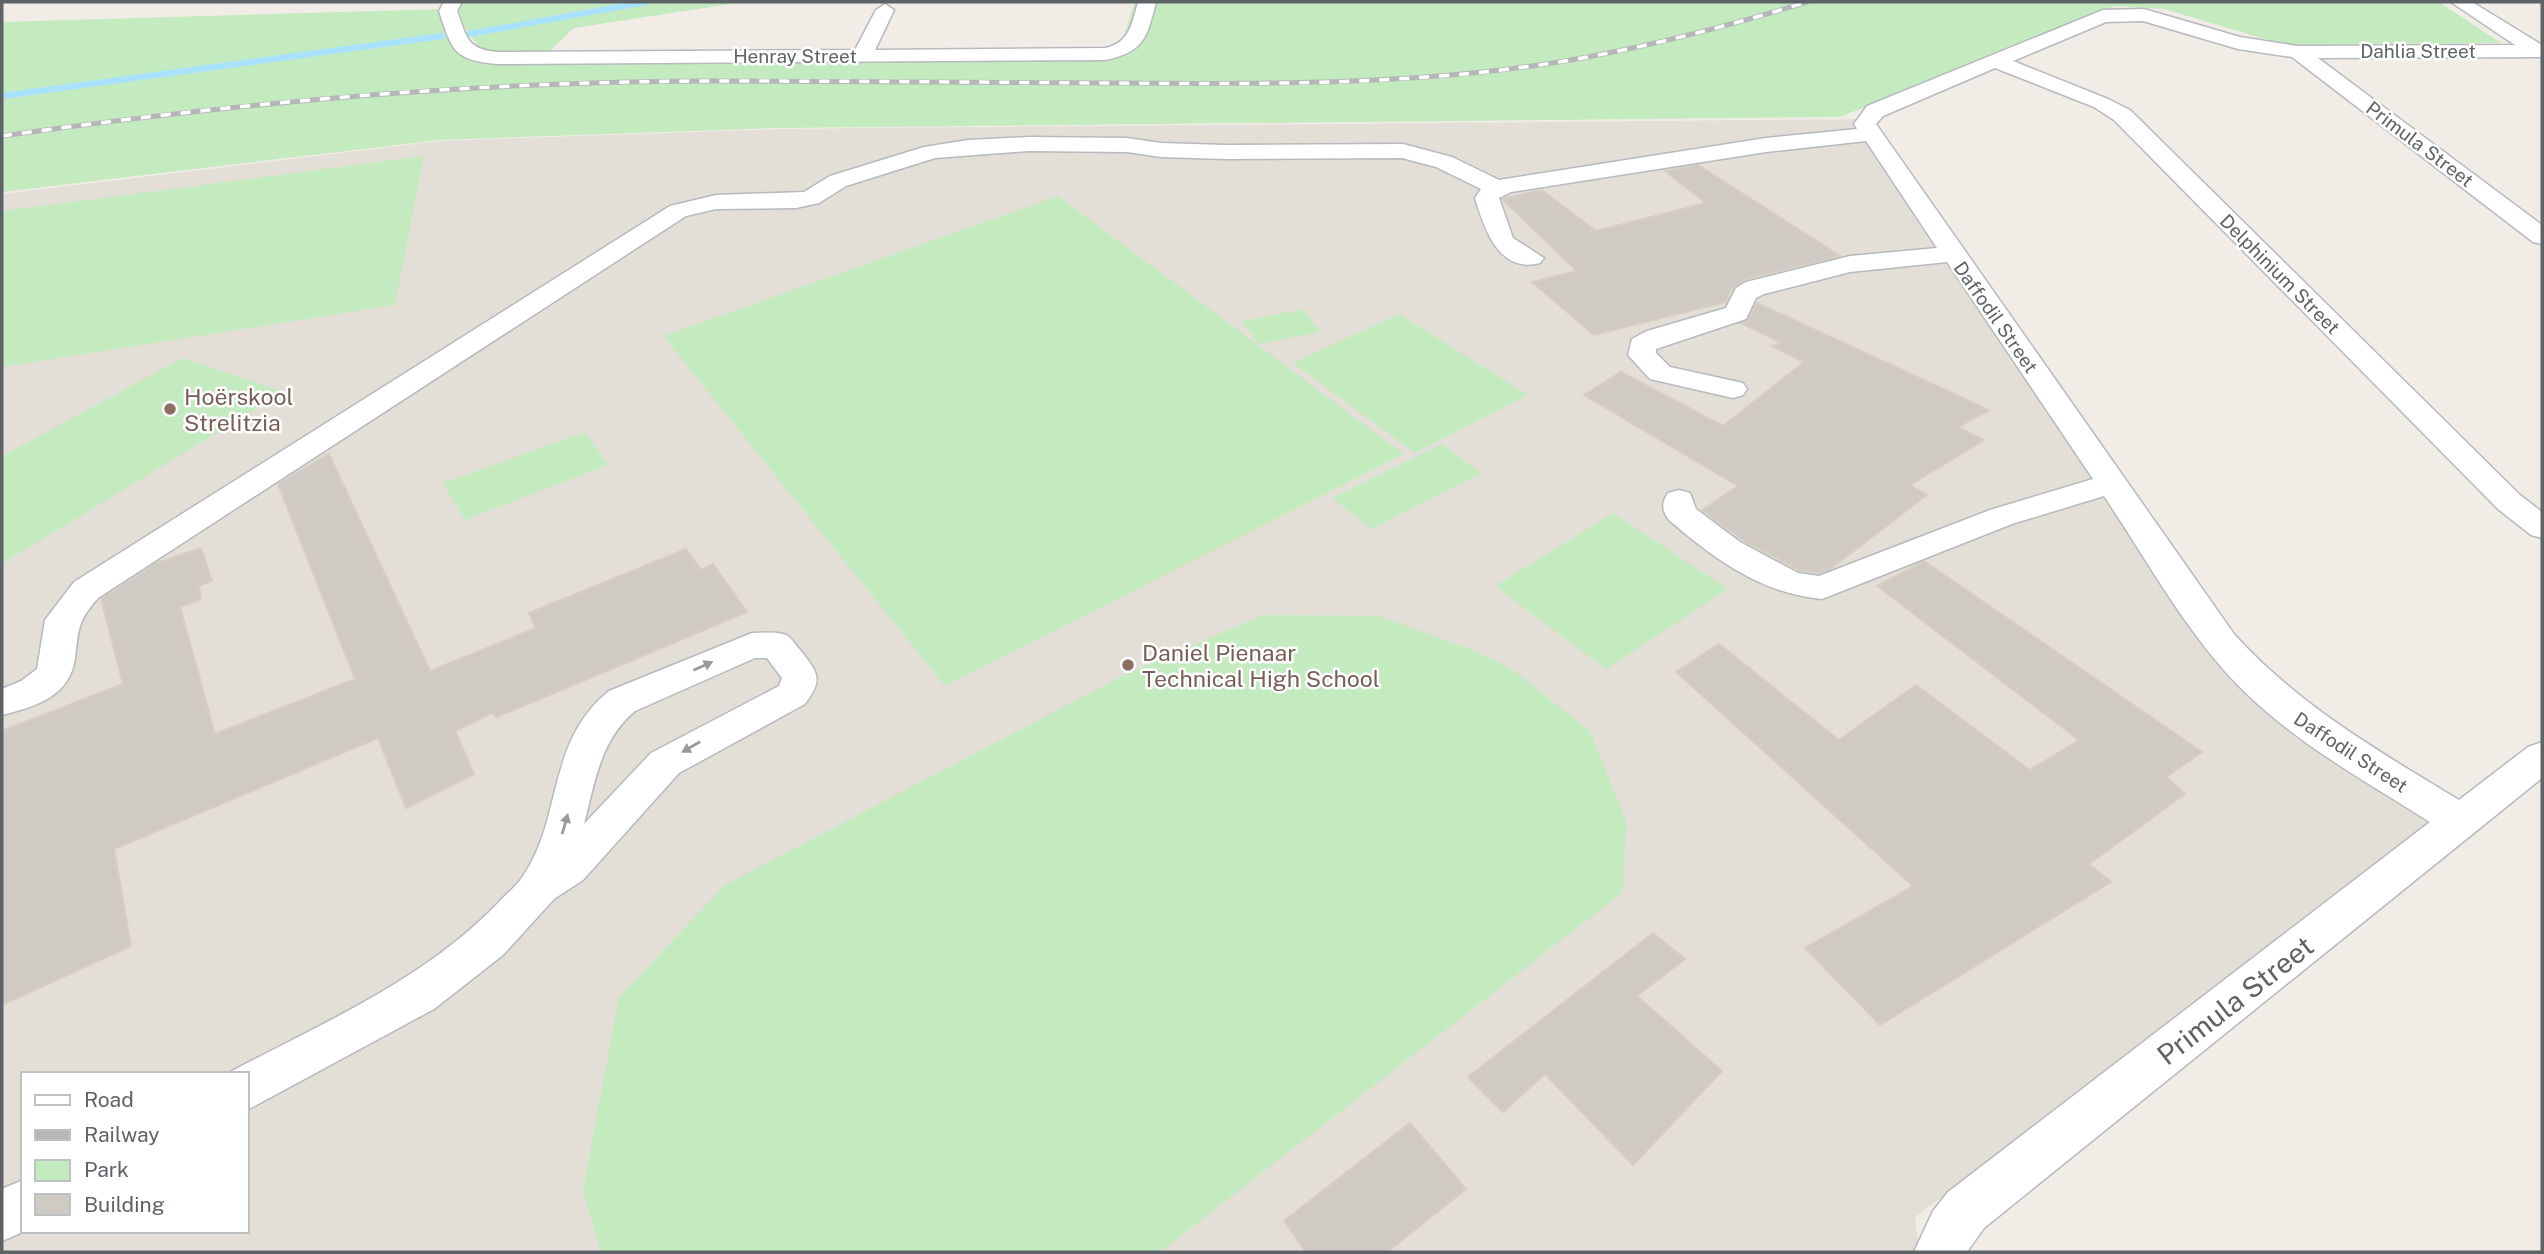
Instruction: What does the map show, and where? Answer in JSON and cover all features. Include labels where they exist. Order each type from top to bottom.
[{"type":"street","name":"Henray Street","points":[[453,2],[448,10],[461,47],[467,52],[487,58],[1110,54],[1133,44],[1147,2]]},
{"type":"street","points":[[2460,2],[2540,52]]},
{"type":"street","points":[[862,55],[885,10]]},
{"type":"street","points":[[1531,258],[1509,250],[1500,239],[1487,198],[1498,188],[1766,145],[1870,134],[1864,124],[1875,111],[2103,16],[2144,15],[2238,43],[2298,52]]},
{"type":"street","name":"Dahlia Street","points":[[2298,52],[2540,52]]},
{"type":"street","name":"Primula Street","points":[[2298,52],[2542,237]]},
{"type":"street","name":"Delphinium Street","points":[[1993,60],[2101,103],[2122,116],[2509,502],[2542,528]]},
{"type":"street","name":"Daffodil Street","points":[[1870,134],[2221,643],[2249,678],[2306,724],[2462,822]]},
{"type":"street","points":[[2,702],[33,691],[50,678],[57,665],[61,625],[69,608],[86,590],[678,211],[716,202],[796,201],[811,198],[838,181],[932,152],[1029,144],[1127,145],[1161,150],[1225,152],[1403,151],[1444,162],[1498,188]]},
{"type":"street","points":[[1733,389],[1660,373],[1642,355],[1642,345],[1657,337],[1737,313],[1745,294],[1755,288],[1850,264],[1952,254]]},
{"type":"street","points":[[1679,500],[1680,513],[1705,535],[1783,581],[1798,587],[1822,588],[2001,517],[2111,484]]},
{"type":"street","points":[[248,1087],[418,995],[488,942],[539,887],[578,858],[665,763],[792,695],[798,687],[800,676],[784,653],[776,645],[752,646],[622,701],[605,715],[582,756],[559,842],[539,887]]},
{"type":"street","name":"Primula Street","points":[[1940,1252],[1951,1229],[1966,1210],[2542,757]]},
{"type":"street","points":[[2,1216],[21,1206]]},
{"type":"shaded area","name":"Daniel Pienaar Technical High School","points":[[1867,119],[2282,706],[2459,811],[1915,1217],[1919,1252],[2,1252],[2,194],[440,141],[776,129]]},
{"type":"green space","points":[[460,2],[743,2],[574,28],[546,55],[503,55],[479,48],[453,8]]},
{"type":"green space","points":[[1135,2],[2439,2],[2501,43],[2285,45],[2164,9],[2115,6],[1840,117],[775,128],[439,140],[2,192],[2,22],[446,9],[470,50],[496,59],[1118,54]]},
{"type":"green space","points":[[424,156],[395,305],[2,367],[2,211]]},
{"type":"green space","points":[[1058,196],[1404,454],[945,686],[663,336]]},
{"type":"green space","points":[[1304,309],[1320,332],[1259,344],[1242,321]]},
{"type":"green space","points":[[1399,314],[1528,395],[1415,453],[1293,363]]},
{"type":"green space","points":[[183,358],[284,392],[2,564],[2,456]]},
{"type":"green space","points":[[585,432],[608,465],[465,520],[443,483]]},
{"type":"green space","points":[[1442,444],[1481,473],[1372,529],[1332,498]]},
{"type":"green space","points":[[1613,513],[1728,589],[1606,669],[1495,586]]},
{"type":"green space","points":[[1263,615],[1379,616],[1473,650],[1509,667],[1590,731],[1626,821],[1623,892],[1160,1252],[601,1252],[583,1191],[619,997],[725,885],[1126,674]]},
{"type":"building","points":[[1698,165],[1840,256],[1745,279],[1730,291],[1726,302],[1594,335],[1532,282],[1577,271],[1502,199],[1542,190],[1596,231],[1706,203],[1665,171]]},
{"type":"building","points":[[1757,303],[1989,410],[1958,427],[1984,440],[1910,485],[1927,495],[1830,569],[1819,573],[1799,570],[1746,542],[1702,510],[1738,486],[1584,395],[1621,372],[1723,426],[1804,362],[1771,346],[1782,343],[1741,323],[1748,320]]},
{"type":"building","points":[[329,454],[430,671],[536,628],[529,613],[686,549],[701,570],[713,564],[747,612],[497,717],[492,713],[455,731],[474,774],[406,808],[378,738],[114,849],[131,946],[2,1005],[2,731],[123,684],[101,599],[157,563],[201,548],[212,581],[199,586],[201,599],[180,607],[215,734],[355,679],[278,484]]},
{"type":"building","points":[[1924,561],[2202,752],[2166,777],[2185,794],[2089,864],[2111,882],[1880,1025],[1805,948],[1913,886],[1676,672],[1719,644],[1839,740],[1916,685],[2030,770],[2079,740],[1877,586]]},
{"type":"building","points":[[1653,933],[1685,959],[1637,996],[1722,1071],[1633,1165],[1545,1074],[1503,1112],[1468,1077]]},
{"type":"building","points":[[1410,1123],[1466,1189],[1387,1252],[1306,1252],[1284,1221]]},
{"type":"waterway","points":[[469,34],[647,2]]},
{"type":"waterway","points":[[2,96],[442,36]]},
{"type":"railway","points":[[2,136],[264,104],[527,85],[702,81],[1275,83],[1446,76],[1559,62],[1622,50],[1807,2]]},
{"type":"place","name":"Hoërskool Strelitzia","points":[[170,409]]},
{"type":"place","name":"Daniel Pienaar Technical High School","points":[[1128,665]]}]
